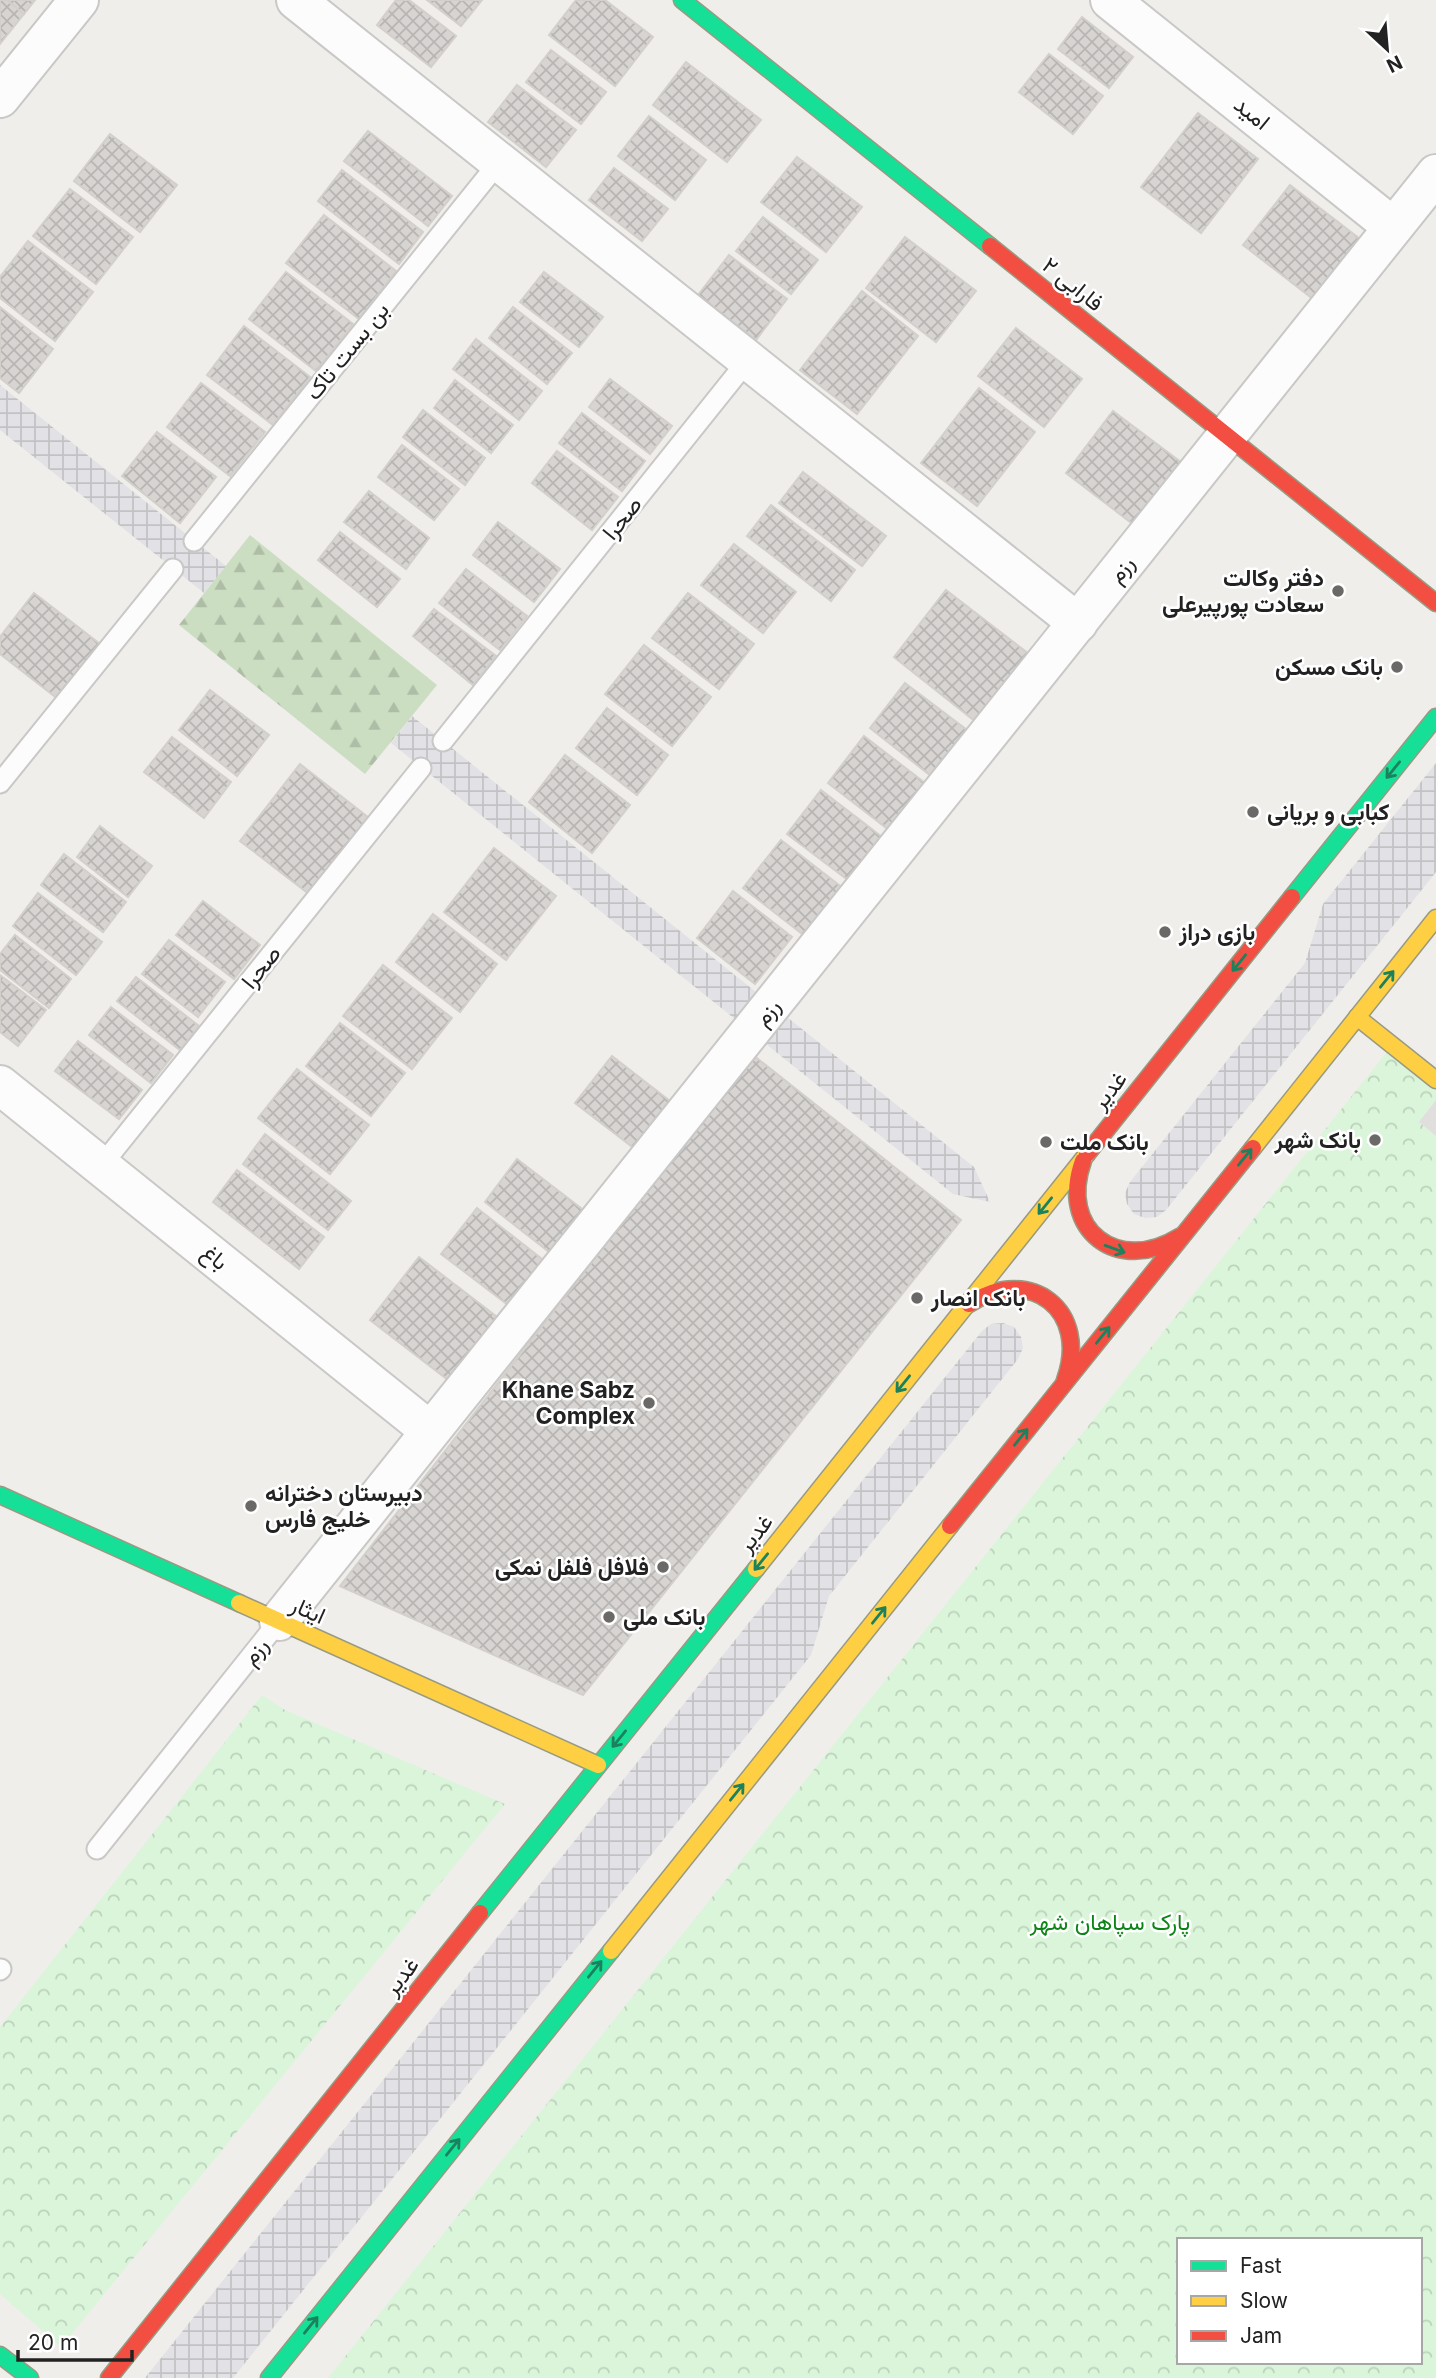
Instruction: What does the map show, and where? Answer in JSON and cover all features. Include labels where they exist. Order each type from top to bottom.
[{"type":"main road","name":"فارابی ۲","points":[[682,0],[1436,604]]},
{"type":"main road","name":"غدیر","points":[[109,2378],[1436,717]]},
{"type":"main road","points":[[269,2378],[1436,918]]},
{"type":"main road","points":[[1357,1017],[1436,1080]]},
{"type":"main road","points":[[1088,1153],[1078,1170],[1074,1189],[1076,1209],[1085,1227],[1097,1241],[1115,1251],[1134,1255],[1162,1248],[1186,1231]]},
{"type":"main road","points":[[962,1310],[976,1297],[1004,1287],[1033,1290],[1050,1300],[1064,1314],[1072,1332],[1074,1352],[1070,1371],[1060,1388]]},
{"type":"main road","name":"ایثار","points":[[0,1495],[598,1765]]},
{"type":"main road","points":[[0,2355],[30,2378]]},
{"type":"street","points":[[0,98],[79,0]]},
{"type":"street","points":[[296,0],[1078,623]]},
{"type":"street","name":"امید","points":[[1110,0],[1393,227]]},
{"type":"street","name":"رزم","points":[[279,1621],[429,1430],[1436,174]]},
{"type":"street","name":"باغ","points":[[0,1084],[429,1430]]},
{"type":"lane","name":"بن بست تاک","points":[[194,541],[499,162]]},
{"type":"lane","name":"صحرا","points":[[443,741],[748,360]]},
{"type":"lane","points":[[0,783],[173,569]]},
{"type":"lane","name":"صحرا","points":[[101,1166],[421,768]]},
{"type":"lane","name":"رزم","points":[[97,1849],[279,1621]]},
{"type":"green space","points":[[250,535],[437,685],[365,774],[179,625]]},
{"type":"green space","name":"پارک سپاهان شهر","points":[[1390,1048],[1436,1085],[1436,1100],[1419,1122],[1436,1136],[1436,2378],[328,2378]]},
{"type":"green space","points":[[262,1695],[285,1710],[505,1804],[61,2347],[0,2294],[0,2027]]},
{"type":"shaded area","points":[[0,385],[226,566],[204,593],[0,430]]},
{"type":"shaded area","points":[[412,716],[974,1167],[990,1202],[953,1194],[391,743]]},
{"type":"shaded area","points":[[1436,763],[1436,872],[1166,1210],[1157,1217],[1145,1218],[1134,1214],[1127,1204],[1125,1193],[1130,1182],[1305,963],[1323,904]]},
{"type":"shaded area","points":[[1436,1100],[1436,1136],[1419,1122]]},
{"type":"shaded area","points":[[1003,1323],[1014,1327],[1021,1337],[1023,1348],[1018,1359],[829,1596],[811,1655],[233,2378],[145,2378],[982,1331],[991,1324]]},
{"type":"building","points":[[0,0],[7,0],[24,14],[0,44]]},
{"type":"building","points":[[7,0],[35,0],[24,14]]},
{"type":"building","points":[[396,0],[409,0],[456,36],[431,67],[377,25]]},
{"type":"building","points":[[427,0],[482,0],[461,26]]},
{"type":"building","points":[[576,0],[605,0],[653,37],[615,86],[549,35]]},
{"type":"building","points":[[1082,17],[1133,57],[1109,88],[1058,49]]},
{"type":"building","points":[[551,50],[606,92],[581,124],[526,82]]},
{"type":"building","points":[[1049,54],[1103,96],[1073,134],[1019,92]]},
{"type":"building","points":[[686,62],[761,120],[727,162],[653,105]]},
{"type":"building","points":[[517,85],[576,130],[546,167],[488,122]]},
{"type":"building","points":[[1198,113],[1258,159],[1201,233],[1141,187]]},
{"type":"building","points":[[649,116],[706,160],[675,200],[618,156]]},
{"type":"building","points":[[368,131],[452,196],[428,226],[344,161]]},
{"type":"building","points":[[110,134],[177,185],[140,232],[74,181]]},
{"type":"building","points":[[797,157],[862,207],[826,252],[761,202]]},
{"type":"building","points":[[614,168],[668,209],[642,241],[589,200]]},
{"type":"building","points":[[342,170],[423,232],[399,264],[318,201]]},
{"type":"building","points":[[1290,185],[1360,239],[1313,299],[1243,245]]},
{"type":"building","points":[[70,189],[133,237],[96,284],[33,236]]},
{"type":"building","points":[[324,215],[396,271],[359,319],[286,263]]},
{"type":"building","points":[[763,217],[818,260],[791,294],[736,251]]},
{"type":"building","points":[[905,237],[976,291],[936,342],[866,288]]},
{"type":"building","points":[[28,241],[93,292],[55,341],[0,298],[0,277]]},
{"type":"building","points":[[729,255],[787,299],[756,340],[698,295]]},
{"type":"building","points":[[286,272],[353,324],[316,371],[249,319]]},
{"type":"building","points":[[544,272],[603,317],[579,347],[520,302]]},
{"type":"building","points":[[862,291],[918,336],[857,414],[800,370]]},
{"type":"building","points":[[0,307],[53,349],[19,393],[0,378]]},
{"type":"building","points":[[513,307],[572,353],[547,384],[489,338]]},
{"type":"building","points":[[244,326],[310,377],[273,425],[207,375]]},
{"type":"building","points":[[1016,328],[1082,379],[1044,427],[978,376]]},
{"type":"building","points":[[476,339],[542,391],[519,420],[453,369]]},
{"type":"building","points":[[610,379],[672,426],[650,454],[589,407]]},
{"type":"building","points":[[455,380],[513,425],[491,453],[434,408]]},
{"type":"building","points":[[201,383],[265,432],[230,476],[167,427]]},
{"type":"building","points":[[979,388],[1035,432],[977,506],[921,463]]},
{"type":"building","points":[[423,410],[485,458],[465,485],[403,437]]},
{"type":"building","points":[[1113,411],[1186,466],[1138,528],[1066,473]]},
{"type":"building","points":[[582,413],[645,461],[622,491],[559,443]]},
{"type":"building","points":[[157,432],[216,477],[180,523],[122,476]]},
{"type":"building","points":[[402,445],[459,489],[434,520],[378,477]]},
{"type":"building","points":[[557,451],[618,497],[592,530],[532,483]]},
{"type":"building","points":[[803,472],[886,536],[862,566],[779,503]]},
{"type":"building","points":[[369,491],[429,538],[406,569],[344,522]]},
{"type":"building","points":[[771,505],[855,570],[831,601],[747,536]]},
{"type":"building","points":[[498,522],[560,569],[534,602],[473,555]]},
{"type":"building","points":[[340,532],[400,579],[377,607],[318,560]]},
{"type":"building","points":[[734,544],[796,592],[763,633],[701,585]]},
{"type":"building","points":[[466,569],[527,616],[500,650],[439,603]]},
{"type":"building","points":[[946,590],[1029,654],[976,722],[894,657]]},
{"type":"building","points":[[34,593],[100,644],[58,699],[0,654],[0,637]]},
{"type":"building","points":[[688,593],[754,644],[719,689],[652,638]]},
{"type":"building","points":[[434,609],[496,656],[473,685],[413,636]]},
{"type":"building","points":[[644,645],[711,697],[672,746],[605,694]]},
{"type":"building","points":[[905,683],[967,730],[931,776],[870,728]]},
{"type":"building","points":[[210,690],[269,735],[237,776],[179,730]]},
{"type":"building","points":[[607,708],[668,755],[637,795],[576,748]]},
{"type":"building","points":[[864,736],[925,783],[889,830],[828,783]]},
{"type":"building","points":[[172,737],[231,782],[204,818],[144,772]]},
{"type":"building","points":[[565,755],[630,805],[592,853],[529,802]]},
{"type":"building","points":[[300,764],[369,818],[309,894],[240,841]]},
{"type":"building","points":[[821,790],[882,837],[848,880],[787,834]]},
{"type":"building","points":[[100,826],[152,866],[128,897],[77,857]]},
{"type":"building","points":[[781,840],[848,892],[810,940],[743,888]]},
{"type":"building","points":[[494,848],[556,896],[506,960],[444,912]]},
{"type":"building","points":[[64,854],[126,902],[103,932],[41,885]]},
{"type":"building","points":[[733,891],[792,937],[755,984],[697,938]]},
{"type":"building","points":[[38,893],[102,942],[76,975],[13,926]]},
{"type":"building","points":[[203,901],[260,945],[234,979],[176,935]]},
{"type":"building","points":[[433,914],[497,964],[460,1012],[396,962]]},
{"type":"building","points":[[15,935],[71,979],[49,1008],[0,970],[0,954]]},
{"type":"building","points":[[169,940],[225,982],[198,1017],[142,974]]},
{"type":"building","points":[[383,965],[452,1018],[412,1069],[343,1016]]},
{"type":"building","points":[[0,975],[46,1010],[18,1046],[0,1032]]},
{"type":"building","points":[[136,977],[199,1026],[180,1050],[117,1001]]},
{"type":"building","points":[[111,1007],[173,1055],[151,1083],[89,1035]]},
{"type":"building","points":[[340,1023],[405,1073],[371,1116],[306,1066]]},
{"type":"building","points":[[78,1041],[142,1090],[119,1119],[55,1071]]},
{"type":"building","name":"Khane Sabz Complex","points":[[753,1055],[961,1220],[583,1695],[340,1586]]},
{"type":"building","points":[[612,1056],[675,1105],[639,1152],[575,1103]]},
{"type":"building","points":[[297,1069],[369,1125],[330,1174],[258,1118]]},
{"type":"building","points":[[265,1134],[351,1201],[328,1230],[243,1164]]},
{"type":"building","points":[[517,1159],[586,1212],[553,1255],[485,1202]]},
{"type":"building","points":[[237,1170],[324,1237],[299,1269],[213,1202]]},
{"type":"building","points":[[477,1208],[547,1263],[512,1308],[441,1254]]},
{"type":"building","points":[[419,1257],[501,1320],[452,1383],[370,1320]]},
{"type":"traffic: fast","points":[[682,0],[990,246]]},
{"type":"traffic: fast","points":[[1292,897],[1436,717]]},
{"type":"traffic: fast","points":[[0,1495],[239,1603]]},
{"type":"traffic: fast","points":[[480,1913],[756,1569]]},
{"type":"traffic: fast","points":[[269,2378],[611,1951]]},
{"type":"traffic: fast","points":[[0,2355],[30,2378]]},
{"type":"traffic: slow","points":[[1253,1148],[1436,918]]},
{"type":"traffic: slow","points":[[1357,1017],[1436,1080]]},
{"type":"traffic: slow","points":[[756,1569],[1087,1154]]},
{"type":"traffic: slow","points":[[611,1951],[950,1526]]},
{"type":"traffic: slow","points":[[239,1603],[598,1765]]},
{"type":"traffic: jam","points":[[990,246],[1436,603]]},
{"type":"traffic: jam","points":[[1087,1154],[1292,897]]},
{"type":"traffic: jam","points":[[950,1526],[1253,1148]]},
{"type":"traffic: jam","points":[[1083,1161],[1077,1186],[1079,1207],[1086,1225],[1099,1239],[1115,1248],[1135,1251],[1156,1247],[1179,1237]]},
{"type":"traffic: jam","points":[[969,1304],[992,1293],[1014,1289],[1033,1292],[1050,1301],[1062,1315],[1069,1333],[1071,1355],[1065,1380]]},
{"type":"traffic: jam","points":[[109,2378],[480,1913]]},
{"type":"place","name":"دفتر وکالت سعادت پورپیرعلی","points":[[1338,591]]},
{"type":"place","name":"بانک مسکن","points":[[1397,667]]},
{"type":"place","name":"کبابی و بریانی","points":[[1253,812]]},
{"type":"place","name":"بازی دراز","points":[[1165,932]]},
{"type":"place","name":"بانک شهر","points":[[1375,1140]]},
{"type":"place","name":"بانک ملت","points":[[1046,1142]]},
{"type":"place","name":"بانک انصار","points":[[917,1298]]},
{"type":"place","name":"Khane Sabz Complex","points":[[649,1403]]},
{"type":"place","name":"دبیرستان دخترانه خلیج فارس","points":[[251,1506]]},
{"type":"place","name":"فلافل فلفل نمکی","points":[[663,1567]]},
{"type":"place","name":"بانک ملی","points":[[609,1617]]}]
